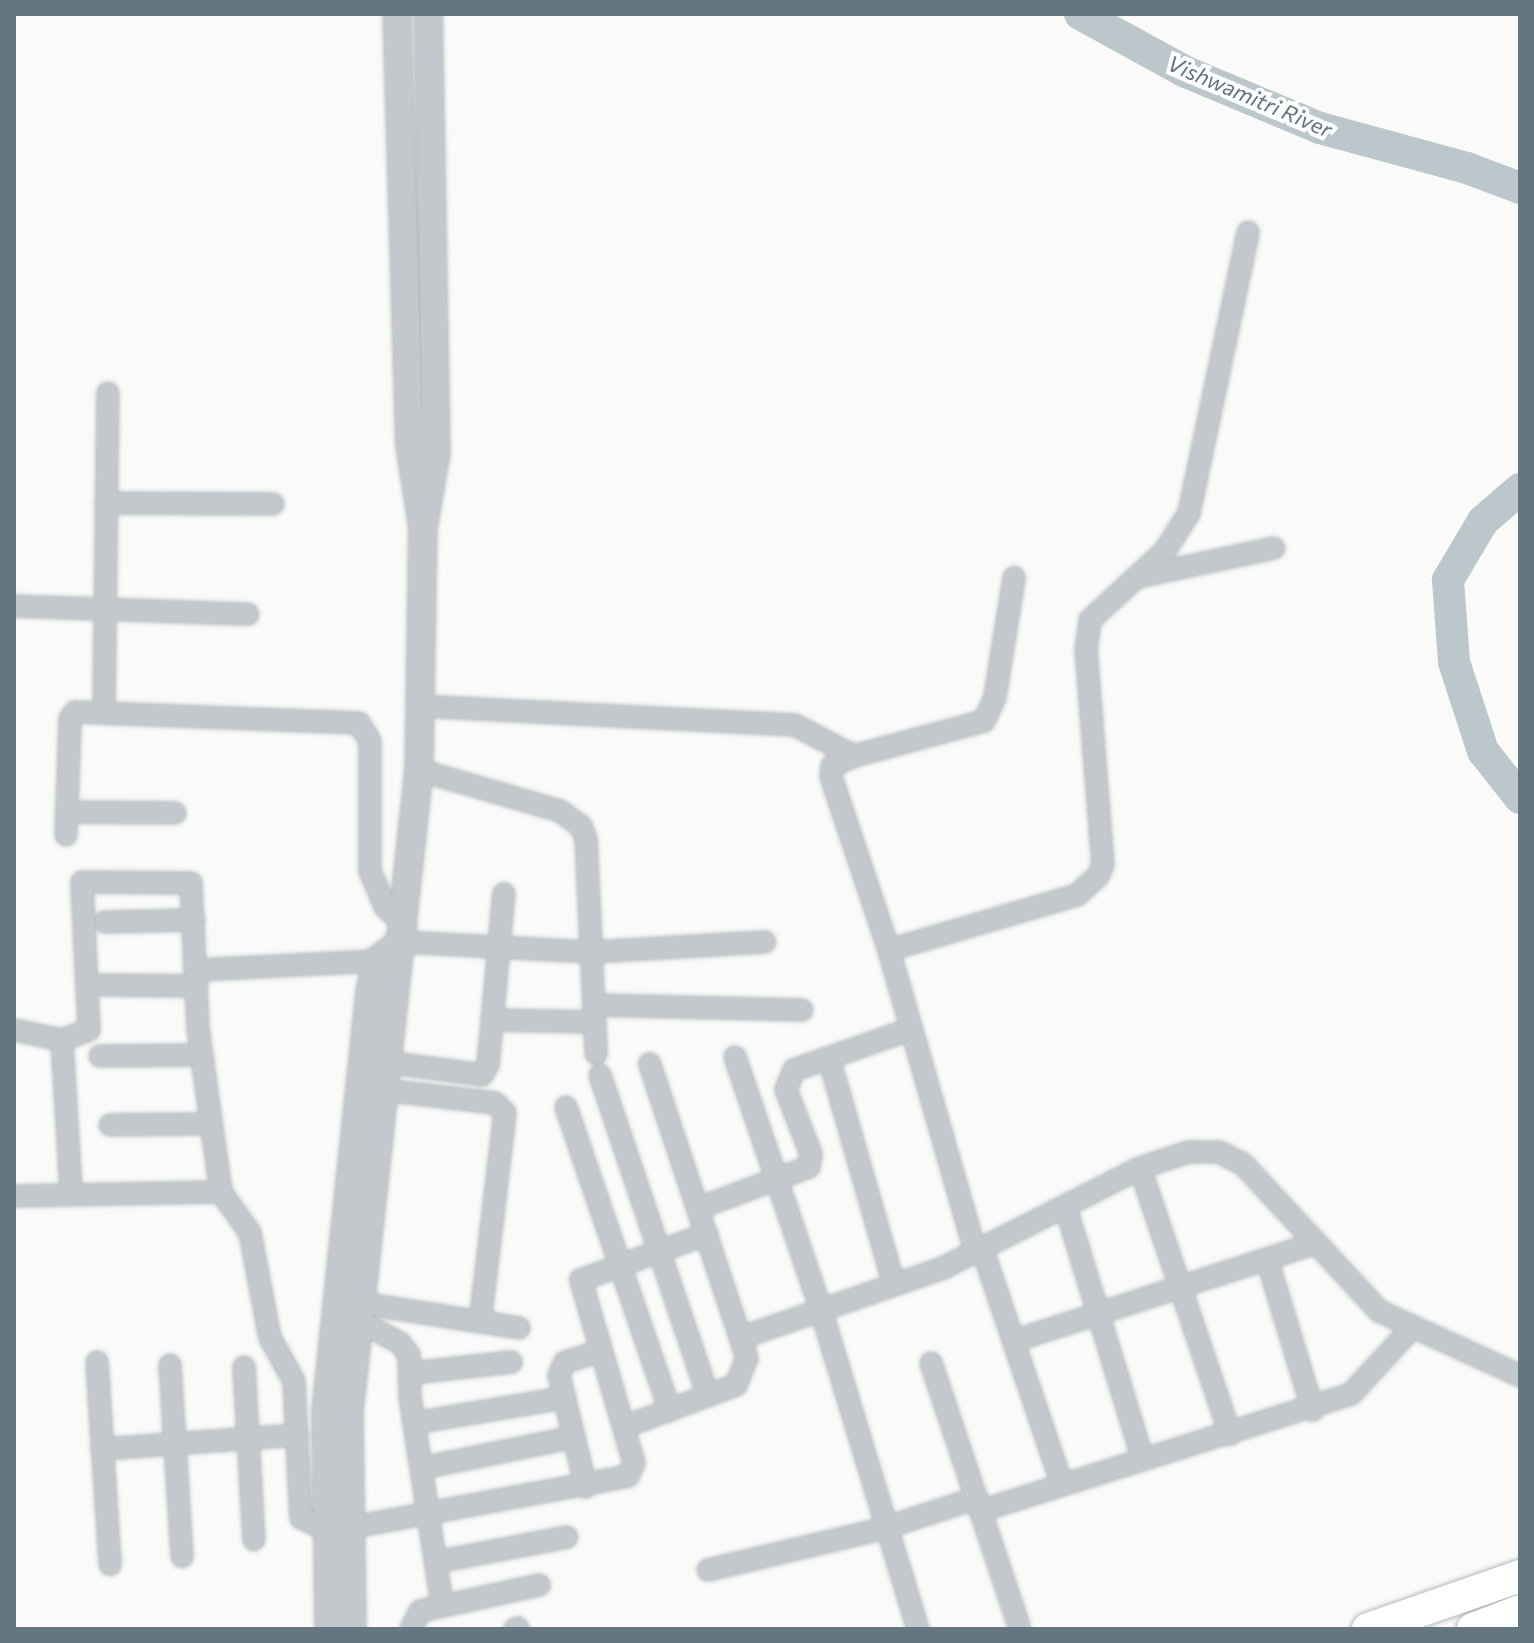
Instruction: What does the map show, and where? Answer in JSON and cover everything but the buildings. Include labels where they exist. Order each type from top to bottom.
[{"type":"main road","points":[[1368,1629],[1520,1576]]},
{"type":"main road","points":[[1473,1629],[1520,1611]]},
{"type":"street","points":[[397,14],[410,446],[423,528]]},
{"type":"street","points":[[329,1629],[385,1062],[404,933],[419,770],[423,528],[436,453],[428,14]]},
{"type":"street","points":[[889,950],[1091,887],[1103,865],[1087,634],[1099,609],[1138,577],[1177,537],[1189,513],[1248,232]]},
{"type":"street","points":[[104,710],[108,393]]},
{"type":"street","points":[[106,503],[273,504]]},
{"type":"street","points":[[1138,577],[1274,548]]},
{"type":"street","points":[[1014,578],[995,697],[984,721],[854,756],[832,766],[831,777],[889,950],[979,1252],[1014,1341],[1062,1485]]},
{"type":"street","points":[[14,606],[248,614]]},
{"type":"street","points":[[420,706],[795,725],[854,756]]},
{"type":"street","points":[[66,835],[70,719],[75,712],[104,710],[359,723],[370,741],[370,871],[385,907],[404,933],[500,947],[592,952],[765,942]]},
{"type":"street","points":[[419,770],[560,811],[581,826],[586,839],[596,1054]]},
{"type":"street","points":[[67,812],[175,813]]},
{"type":"street","points":[[14,1030],[62,1040],[89,1030],[82,882],[191,883],[201,1055],[221,1192],[250,1233],[259,1256],[270,1338],[294,1381],[301,1518],[337,1528],[622,1481],[632,1470],[624,1427],[581,1280],[659,1248],[707,1234]]},
{"type":"street","points":[[385,1062],[482,1075],[488,1065],[504,894]]},
{"type":"street","points":[[105,922],[194,920]]},
{"type":"street","points":[[352,1629],[337,1528],[326,1410],[376,961],[404,933]]},
{"type":"street","points":[[103,985],[376,961]]},
{"type":"street","points":[[493,1020],[594,1014],[802,1010]]},
{"type":"street","points":[[699,1208],[811,1163],[786,1080],[794,1070],[911,1029]]},
{"type":"street","points":[[62,1040],[71,1191]]},
{"type":"street","points":[[100,1056],[201,1055]]},
{"type":"street","points":[[735,1057],[821,1310],[918,1629]]},
{"type":"street","points":[[829,1058],[894,1285]]},
{"type":"street","points":[[624,1427],[736,1385],[744,1373],[743,1337],[650,1064]]},
{"type":"street","points":[[600,1075],[708,1395]]},
{"type":"street","points":[[383,1090],[495,1103],[505,1113],[480,1322]]},
{"type":"street","points":[[566,1107],[670,1411]]},
{"type":"street","points":[[110,1125],[210,1124]]},
{"type":"street","points":[[743,1337],[979,1252],[1140,1168],[1188,1152],[1219,1152],[1243,1164],[1379,1311],[1411,1329],[1470,1350],[1520,1376]]},
{"type":"street","points":[[1140,1168],[1230,1434]]},
{"type":"street","points":[[14,1196],[71,1191],[128,1196],[221,1192]]},
{"type":"street","points":[[1066,1208],[1142,1457]]},
{"type":"street","points":[[1014,1341],[1316,1243]]},
{"type":"street","points":[[1267,1259],[1313,1410]]},
{"type":"street","points":[[360,1312],[519,1328]]},
{"type":"street","points":[[360,1312],[400,1343],[412,1373],[414,1423],[442,1604]]},
{"type":"street","points":[[708,1570],[1062,1485],[1142,1457],[1313,1410],[1351,1394],[1411,1329]]},
{"type":"street","points":[[586,1487],[564,1398],[560,1366],[601,1351]]},
{"type":"street","points":[[97,1362],[110,1565]]},
{"type":"street","points":[[412,1373],[511,1362]]},
{"type":"street","points":[[931,1363],[1019,1626]]},
{"type":"street","points":[[170,1365],[182,1557]]},
{"type":"street","points":[[244,1367],[254,1540]]},
{"type":"street","points":[[414,1423],[564,1398]]},
{"type":"street","points":[[102,1449],[298,1435]]},
{"type":"street","points":[[422,1468],[574,1437]]},
{"type":"street","points":[[436,1562],[567,1537]]},
{"type":"street","points":[[411,1629],[420,1611],[539,1585]]},
{"type":"waterway","name":"Vishwamitri River","points":[[1080,14],[1186,72],[1320,128],[1467,168],[1520,188]]},
{"type":"waterway","name":"Vishwamitri River","points":[[1520,489],[1483,521],[1448,580],[1454,662],[1483,751],[1520,798]]}]
